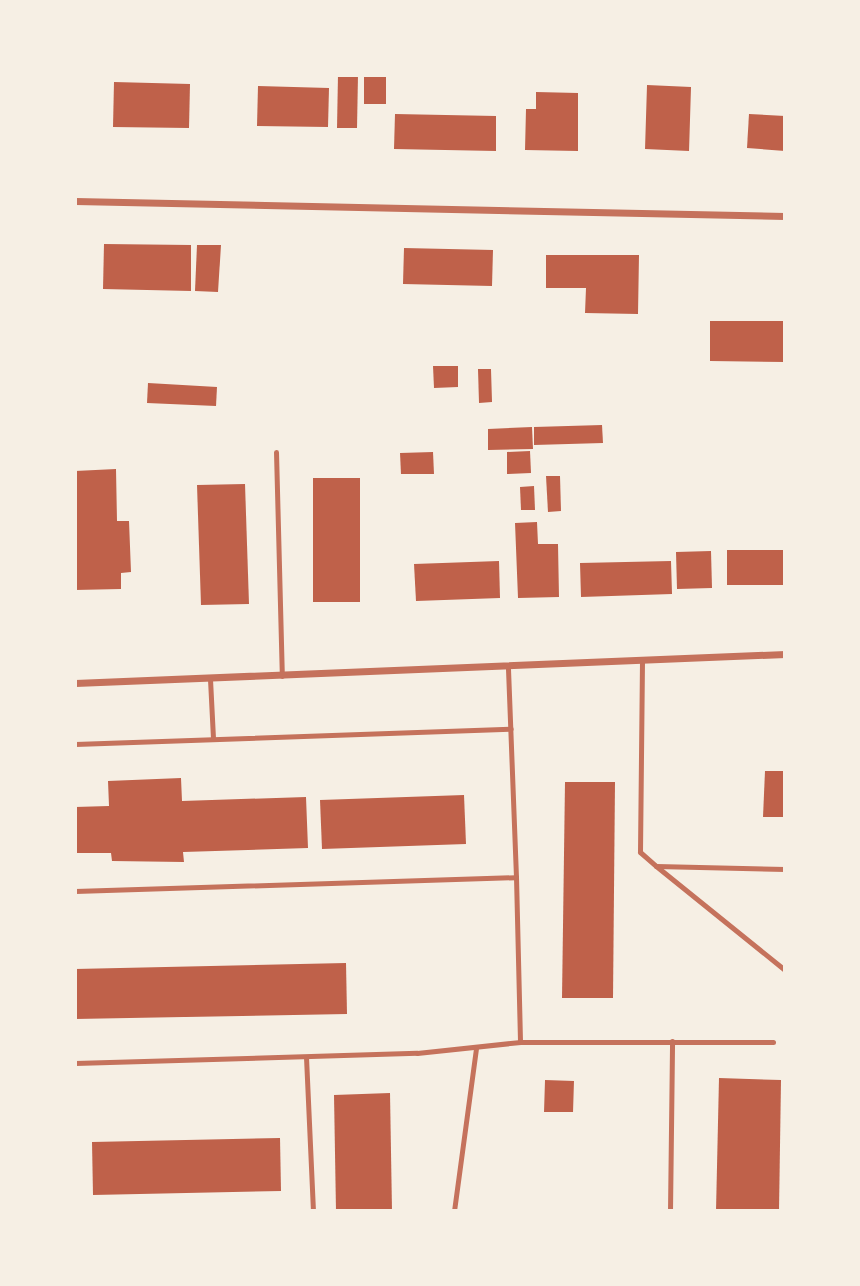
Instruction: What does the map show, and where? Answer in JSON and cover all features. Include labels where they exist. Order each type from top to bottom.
[{"type":"street","points":[[75,201],[785,216]]},
{"type":"street","points":[[75,683],[785,654]]},
{"type":"lane","points":[[276,452],[282,676]]},
{"type":"lane","points":[[642,661],[640,852],[785,970]]},
{"type":"lane","points":[[508,666],[520,1042]]},
{"type":"lane","points":[[210,679],[213,738]]},
{"type":"lane","points":[[75,744],[511,729]]},
{"type":"lane","points":[[656,866],[785,869]]},
{"type":"lane","points":[[75,891],[516,877]]},
{"type":"lane","points":[[670,1211],[672,1041]]},
{"type":"lane","points":[[75,1063],[306,1057],[476,1048],[520,1042],[773,1042]]},
{"type":"lane","points":[[454,1211],[476,1048]]},
{"type":"lane","points":[[306,1057],[313,1211]]},
{"type":"building","points":[[338,75],[358,75],[357,128],[337,128]]},
{"type":"building","points":[[364,75],[386,75],[386,104],[364,104]]},
{"type":"building","points":[[114,82],[190,84],[189,128],[113,127]]},
{"type":"building","points":[[647,85],[691,87],[689,151],[645,149]]},
{"type":"building","points":[[258,86],[329,88],[328,127],[257,126]]},
{"type":"building","points":[[536,92],[578,93],[578,151],[525,150],[526,109],[536,109]]},
{"type":"building","points":[[395,114],[496,116],[496,151],[394,149]]},
{"type":"building","points":[[749,114],[785,116],[785,151],[747,148]]},
{"type":"building","points":[[104,244],[191,245],[191,291],[103,289]]},
{"type":"building","points":[[197,245],[221,245],[218,292],[195,291]]},
{"type":"building","points":[[404,248],[493,250],[492,286],[403,284]]},
{"type":"building","points":[[546,255],[639,255],[638,314],[585,313],[586,288],[546,288]]},
{"type":"building","points":[[710,321],[785,321],[785,362],[710,361]]},
{"type":"building","points":[[433,366],[458,366],[458,387],[434,388]]},
{"type":"building","points":[[478,369],[491,369],[492,402],[479,403]]},
{"type":"building","points":[[148,383],[217,387],[216,406],[147,403]]},
{"type":"building","points":[[602,425],[603,443],[534,445],[534,427]]},
{"type":"building","points":[[532,427],[533,449],[488,450],[488,429]]},
{"type":"building","points":[[530,451],[531,473],[507,474],[507,452]]},
{"type":"building","points":[[433,452],[434,474],[401,474],[400,453]]},
{"type":"building","points":[[116,469],[117,521],[129,521],[131,572],[121,573],[121,589],[75,590],[75,471]]},
{"type":"building","points":[[546,476],[560,476],[561,511],[548,512]]},
{"type":"building","points":[[313,478],[360,478],[360,602],[313,602]]},
{"type":"building","points":[[245,484],[249,604],[201,605],[197,485]]},
{"type":"building","points":[[534,486],[535,510],[521,510],[520,487]]},
{"type":"building","points":[[537,522],[538,544],[558,544],[559,597],[518,598],[515,523]]},
{"type":"building","points":[[727,550],[785,550],[785,585],[727,585]]},
{"type":"building","points":[[711,551],[712,588],[677,589],[676,552]]},
{"type":"building","points":[[499,561],[500,598],[416,601],[414,564]]},
{"type":"building","points":[[671,561],[672,594],[581,597],[580,563]]},
{"type":"building","points":[[765,771],[785,771],[785,817],[763,817]]},
{"type":"building","points":[[181,778],[182,801],[306,797],[308,848],[183,852],[184,862],[112,861],[111,853],[75,853],[75,807],[109,806],[108,781]]},
{"type":"building","points":[[565,782],[615,782],[613,998],[562,998]]},
{"type":"building","points":[[464,795],[466,844],[322,849],[320,800]]},
{"type":"building","points":[[346,963],[347,1014],[75,1019],[75,969]]},
{"type":"building","points":[[719,1078],[781,1080],[779,1211],[716,1211]]},
{"type":"building","points":[[545,1080],[574,1081],[573,1112],[544,1112]]},
{"type":"building","points":[[390,1093],[392,1211],[336,1211],[334,1095]]},
{"type":"building","points":[[280,1138],[281,1191],[93,1195],[92,1142]]}]
